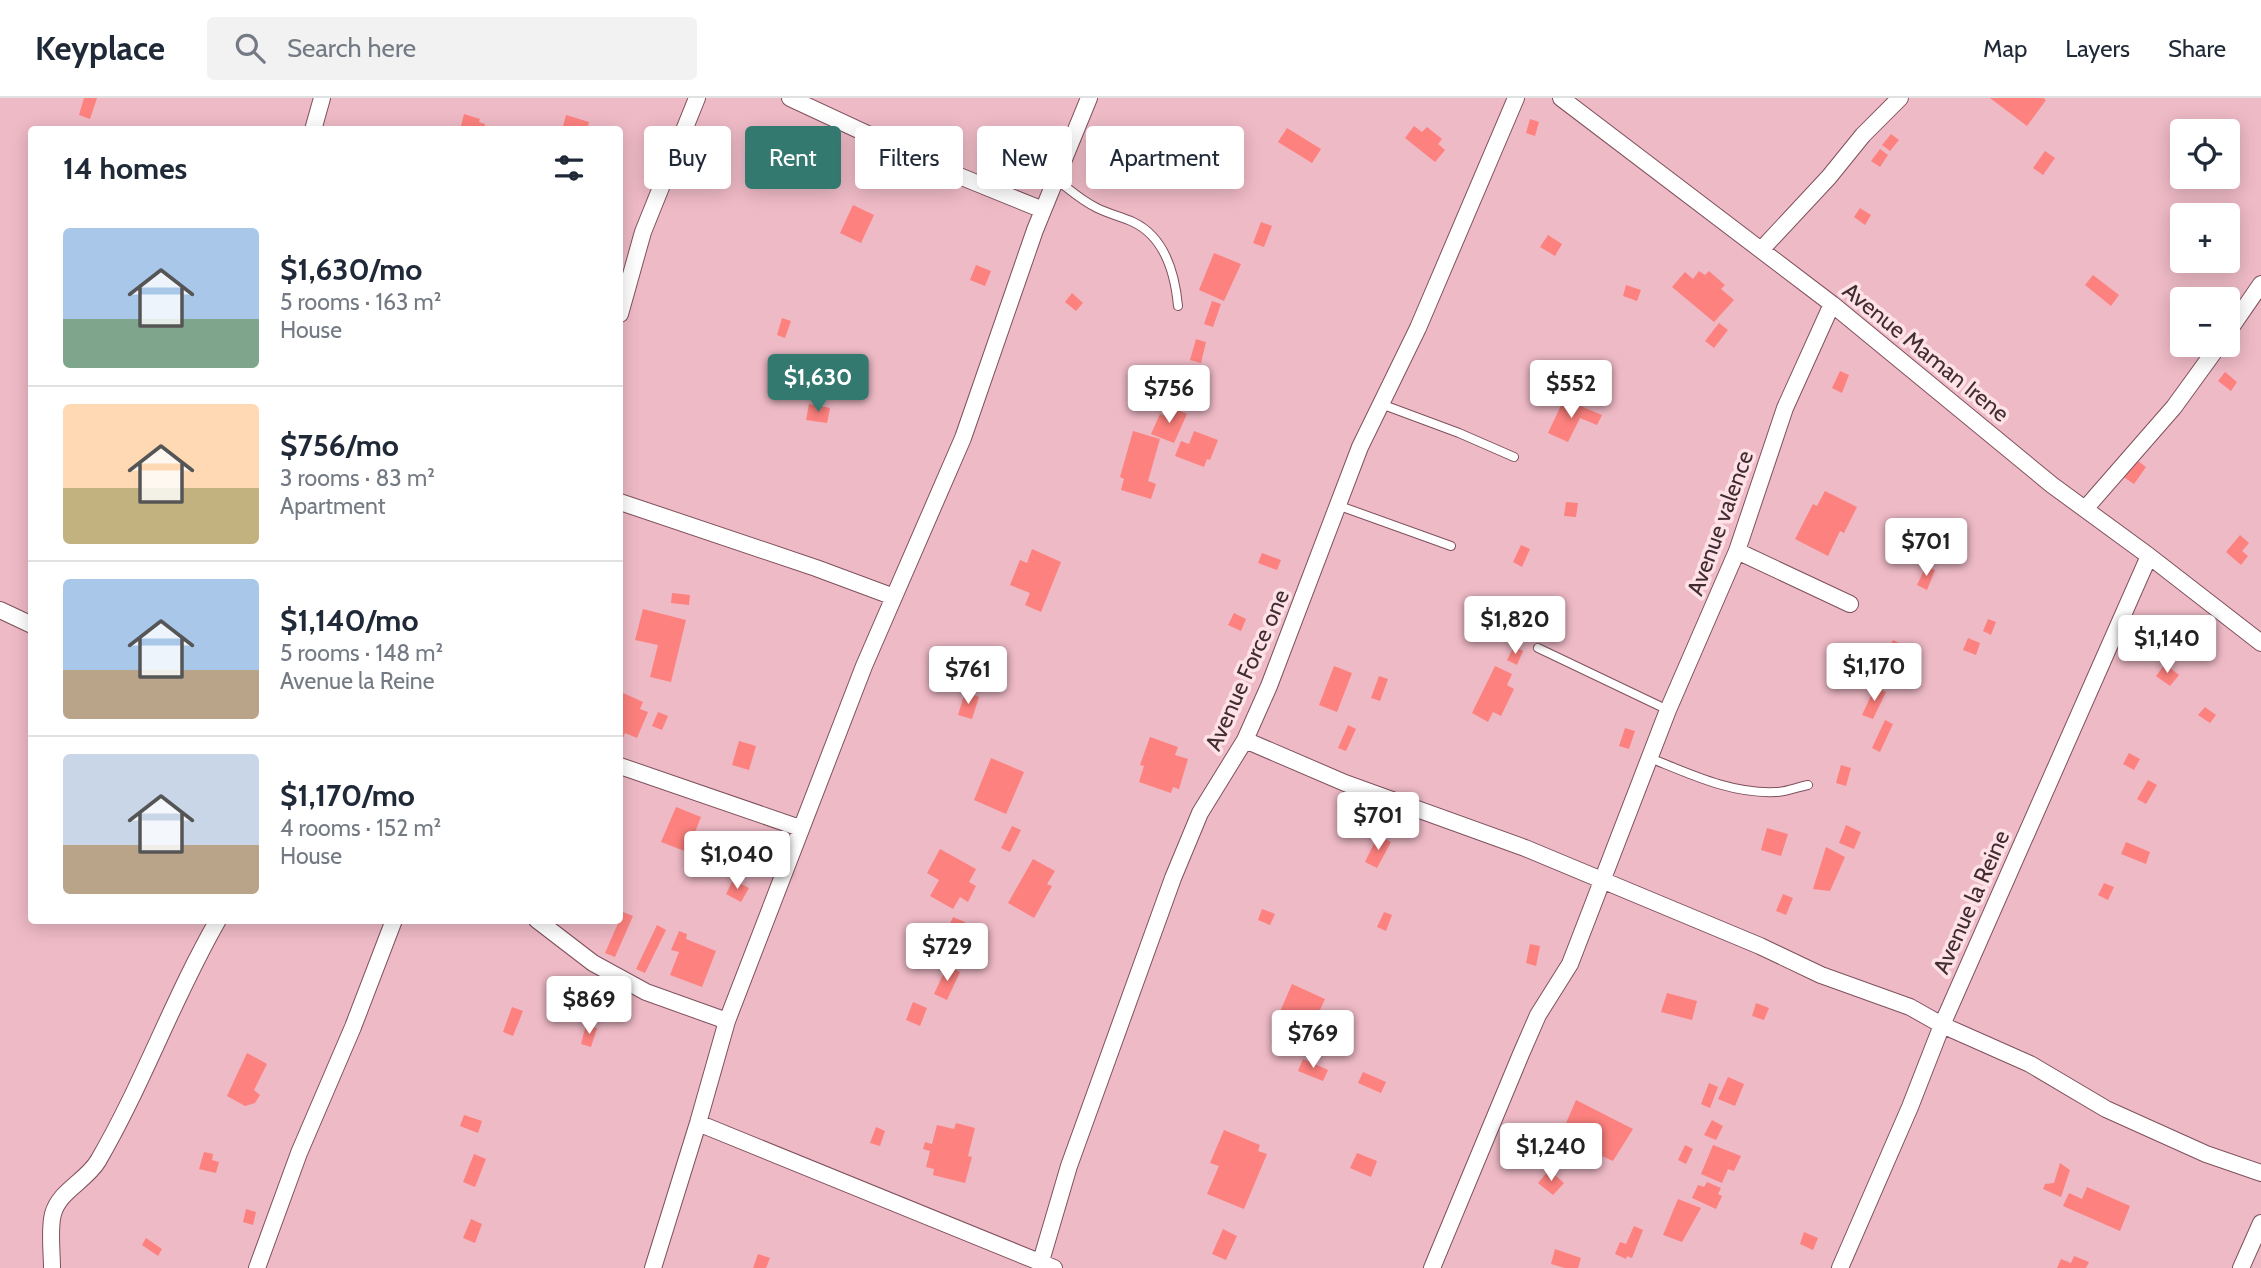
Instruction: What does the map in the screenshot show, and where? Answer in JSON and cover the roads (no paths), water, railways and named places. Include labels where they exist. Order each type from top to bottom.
[{"type":"street","points":[[314,126],[322,98]]},
{"type":"street","points":[[623,303],[643,232],[697,98]]},
{"type":"street","points":[[790,98],[947,171],[1043,210]]},
{"type":"street","points":[[1072,142],[1089,98]]},
{"type":"street","name":"Avenue Force one","points":[[1044,1266],[1055,1209],[1173,878],[1200,813],[1245,740],[1269,686],[1360,447],[1418,328],[1516,98]]},
{"type":"street","name":"Avenue Maman Irene","points":[[1561,98],[1832,304],[2052,485],[2261,643]]},
{"type":"street","points":[[1761,250],[1829,177],[1863,135],[1900,98]]},
{"type":"street","points":[[653,1268],[727,1021],[864,666],[963,438],[1001,325],[1053,189]]},
{"type":"street","points":[[2240,315],[2261,284]]},
{"type":"street","name":"Avenue valence","points":[[1432,1268],[1538,1015],[1570,964],[1668,710],[1737,551],[1785,408],[1832,304]]},
{"type":"street","points":[[2084,509],[2175,407],[2210,357]]},
{"type":"street","points":[[623,503],[894,597]]},
{"type":"street","points":[[1737,551],[1850,604]]},
{"type":"street","name":"Avenue la Reine","points":[[1840,1268],[1910,1107],[1942,1025],[2149,556]]},
{"type":"street","points":[[0,610],[28,623]]},
{"type":"street","points":[[1245,740],[1345,783],[1456,822],[1601,880],[1760,946],[1821,975],[1910,1007],[1942,1025],[2029,1063],[2106,1109],[2206,1154],[2261,1173]]},
{"type":"street","points":[[623,767],[800,828]]},
{"type":"street","points":[[52,1268],[53,1212],[66,1193],[96,1165],[216,924]]},
{"type":"street","points":[[257,1268],[299,1153],[353,1027],[392,924]]},
{"type":"street","points":[[542,924],[593,963],[646,992],[727,1021]]},
{"type":"street","points":[[698,1123],[1044,1266]]},
{"type":"street","points":[[2241,1268],[2261,1223]]},
{"type":"lane","points":[[1068,189],[1082,200],[1150,232],[1160,245],[1169,265],[1178,306]]},
{"type":"lane","points":[[1381,404],[1514,457]]},
{"type":"lane","points":[[1337,505],[1451,545]]},
{"type":"lane","points":[[1538,648],[1668,710]]},
{"type":"lane","points":[[1650,758],[1705,780],[1741,790],[1777,792],[1808,785]]}]
